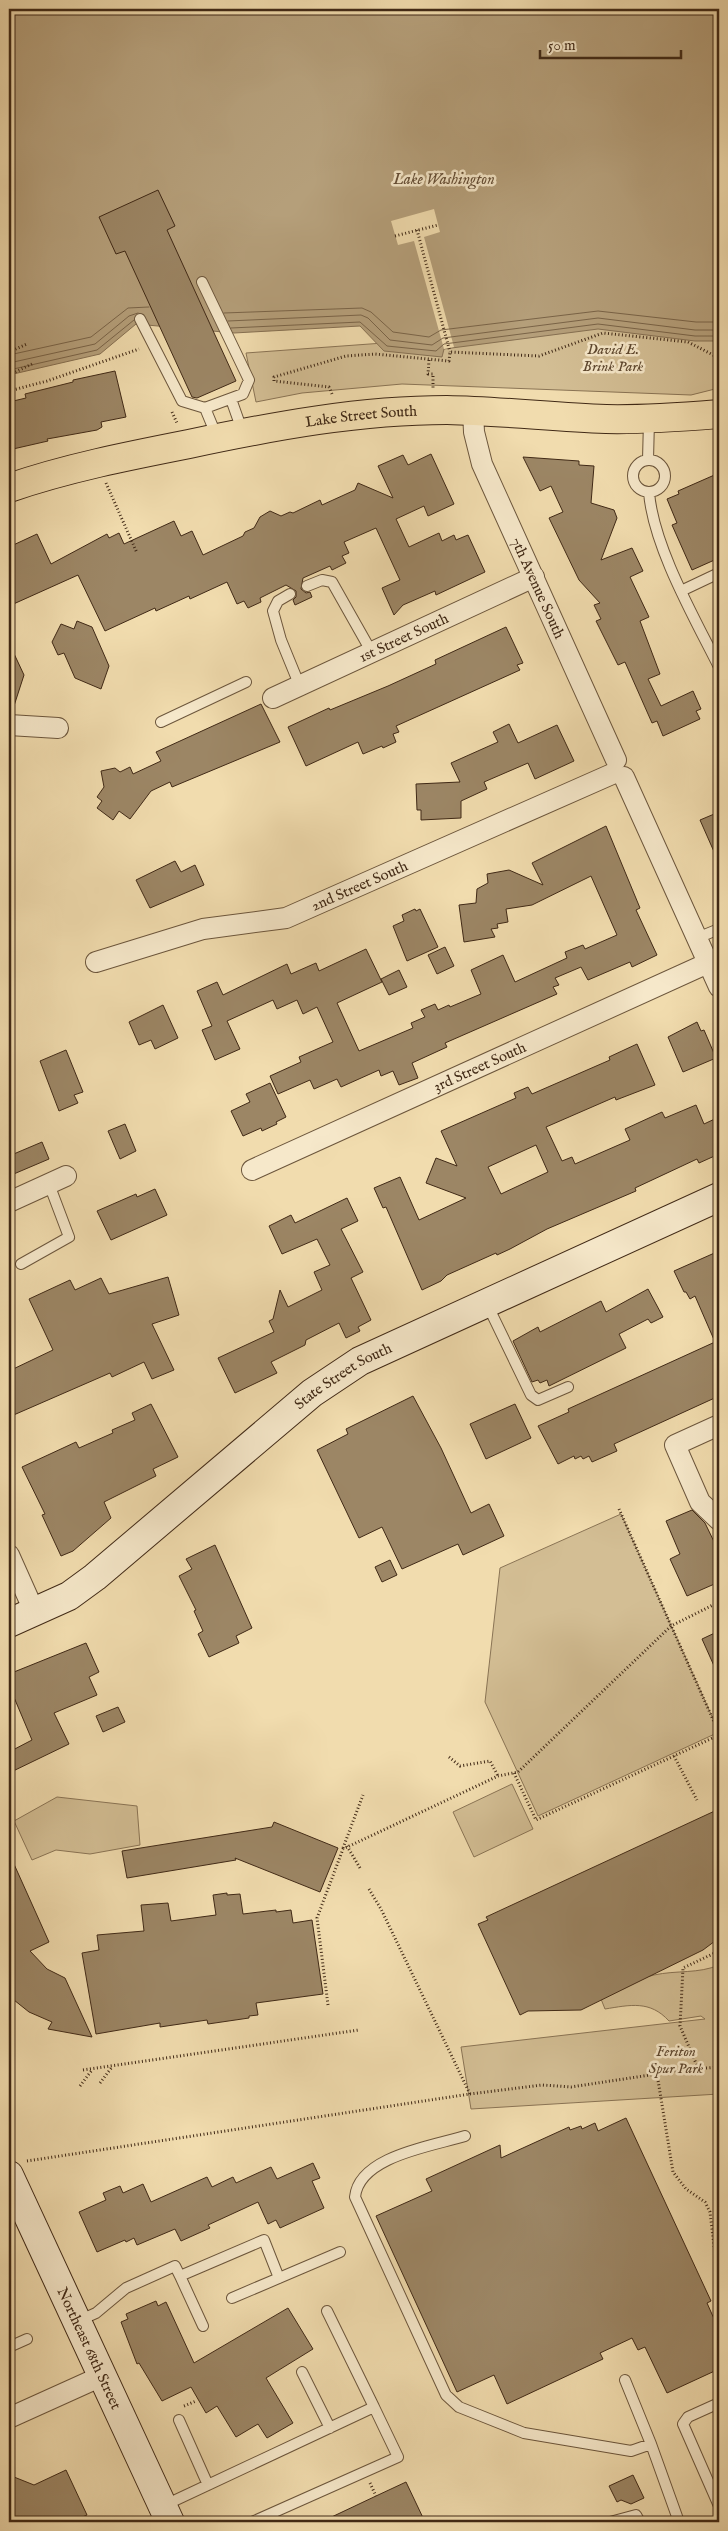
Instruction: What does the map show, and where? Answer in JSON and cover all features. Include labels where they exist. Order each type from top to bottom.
[{"type":"main road","name":"Lake Street South","points":[[9,488],[100,462],[313,420],[382,412],[474,411],[605,419],[649,419],[719,414]]},
{"type":"street","name":"7th Avenue South","points":[[474,411],[474,432],[482,464],[534,577],[617,770],[719,988]]},
{"type":"street","name":"1st Street South","points":[[273,698],[299,684],[534,577]]},
{"type":"street","points":[[9,725],[58,728]]},
{"type":"street","name":"2nd Street South","points":[[96,962],[203,929],[286,918],[617,770]]},
{"type":"street","name":"3rd Street South","points":[[252,1170],[708,963]]},
{"type":"street","points":[[9,1202],[58,1180]]},
{"type":"street","name":"State Street South","points":[[9,1623],[69,1596],[329,1380],[360,1361],[719,1197]]},
{"type":"street","points":[[719,1425],[675,1445],[700,1502],[719,1520]]},
{"type":"street","points":[[9,1554],[34,1612]]},
{"type":"street","name":"Northeast 68th Street","points":[[14,2169],[77,2322],[166,2514]]},
{"type":"street","points":[[9,2418],[102,2376]]},
{"type":"lane","points":[[202,282],[249,380],[244,394],[205,408]]},
{"type":"lane","points":[[140,319],[182,401],[205,408],[230,436]]},
{"type":"lane","points":[[230,436],[231,399]]},
{"type":"lane","points":[[648,460],[649,419]]},
{"type":"lane","points":[[648,460],[660,464],[665,475],[661,487],[649,492],[638,488],[633,476],[638,465],[648,460]]},
{"type":"lane","points":[[649,492],[654,522],[681,591],[719,667]]},
{"type":"lane","points":[[681,591],[719,573]]},
{"type":"lane","points":[[307,586],[322,580],[332,582],[371,651]]},
{"type":"lane","points":[[290,594],[278,601],[273,611],[280,640],[299,684]]},
{"type":"lane","points":[[161,722],[246,682]]},
{"type":"lane","points":[[697,938],[719,929]]},
{"type":"lane","points":[[21,1264],[70,1237],[58,1180]]},
{"type":"lane","points":[[487,1303],[531,1395],[538,1400],[568,1387]]},
{"type":"lane","points":[[465,2136],[389,2158],[365,2174],[356,2187],[355,2197],[446,2394],[459,2407],[524,2433],[631,2450],[651,2444]]},
{"type":"lane","points":[[180,2276],[264,2240],[279,2278]]},
{"type":"lane","points":[[232,2298],[340,2252]]},
{"type":"lane","points":[[77,2322],[96,2313],[126,2288],[175,2266],[203,2326]]},
{"type":"lane","points":[[252,2522],[398,2457],[327,2311]]},
{"type":"lane","points":[[9,2347],[26,2339]]},
{"type":"lane","points":[[302,2372],[330,2428]]},
{"type":"lane","points":[[625,2380],[651,2444],[679,2522]]},
{"type":"lane","points":[[719,2403],[688,2417],[684,2424],[719,2506]]},
{"type":"lane","points":[[166,2514],[208,2485],[374,2407]]},
{"type":"lane","points":[[179,2420],[208,2485]]},
{"type":"lane","points":[[610,2522],[636,2514],[640,2522]]},
{"type":"path","points":[[396,236],[438,225]]},
{"type":"path","points":[[332,394],[329,387],[274,381],[274,377],[346,356],[375,354],[448,362],[450,352],[417,230]]},
{"type":"path","points":[[9,320],[15,318]]},
{"type":"path","points":[[450,352],[539,356],[603,333],[688,342],[719,358]]},
{"type":"path","points":[[9,352],[26,344]]},
{"type":"path","points":[[9,386],[10,391],[47,381],[142,348]]},
{"type":"path","points":[[429,360],[428,374],[433,374],[432,389]]},
{"type":"path","points":[[9,374],[32,364]]},
{"type":"path","points":[[169,406],[176,423]]},
{"type":"path","points":[[106,482],[137,553]]},
{"type":"path","points":[[514,1773],[536,1820],[719,1734],[619,1509]]},
{"type":"path","points":[[343,1848],[498,1776],[518,1772],[671,1626],[719,1602]]},
{"type":"path","points":[[674,1756],[697,1800]]},
{"type":"path","points":[[449,1757],[460,1766],[490,1762],[498,1776]]},
{"type":"path","points":[[328,2005],[317,1918],[363,1795]]},
{"type":"path","points":[[347,1846],[360,1868]]},
{"type":"path","points":[[369,1889],[381,1909],[470,2094]]},
{"type":"path","points":[[698,2068],[680,2026],[683,1968],[719,1951]]},
{"type":"path","points":[[83,2070],[359,2030]]},
{"type":"path","points":[[100,2084],[112,2066]]},
{"type":"path","points":[[14,2169],[58,2156],[470,2094],[542,2085],[571,2087],[698,2068],[719,2068]]},
{"type":"path","points":[[80,2086],[93,2069]]},
{"type":"path","points":[[657,2074],[673,2172],[686,2188],[705,2202],[710,2212],[719,2288]]},
{"type":"path","points":[[186,2405],[196,2401]]},
{"type":"path","points":[[368,2481],[376,2496]]},
{"type":"green space","name":"David E. Brink Park","points":[[603,322],[719,333],[719,388],[691,395],[402,384],[302,393],[256,402],[246,353],[535,332]]},
{"type":"green space","points":[[621,1514],[719,1732],[538,1816],[485,1702],[500,1568]]},
{"type":"green space","points":[[512,1784],[533,1829],[474,1857],[453,1812]]},
{"type":"green space","points":[[57,1797],[137,1806],[140,1845],[90,1854],[56,1850],[32,1860],[14,1821]]},
{"type":"green space","name":"Feriton Spur Park","points":[[719,1965],[719,2094],[471,2109],[461,2047],[705,2019],[701,2016],[669,2021],[662,2014],[654,2010],[639,2006],[605,2009],[601,1999],[647,1977],[703,1970]]},
{"type":"water","name":"Lake Washington","points":[[9,9],[719,9],[719,341],[695,341],[598,329],[444,349],[442,357],[384,351],[360,326],[234,333],[136,324],[100,354],[9,375]]},
{"type":"pier","points":[[434,209],[440,232],[424,237],[454,347],[444,349],[414,241],[398,245],[391,221]]},
{"type":"building","points":[[158,190],[175,226],[167,230],[236,381],[197,398],[192,397],[125,251],[116,254],[99,217]]},
{"type":"building","points":[[115,371],[126,417],[101,422],[102,427],[97,430],[47,439],[48,441],[13,449],[9,432],[9,402],[26,398],[25,394],[73,382],[73,380]]},
{"type":"building","points":[[431,454],[454,504],[428,516],[424,506],[396,519],[409,547],[439,533],[442,541],[454,535],[456,540],[468,535],[485,572],[436,595],[435,591],[403,605],[394,615],[382,588],[400,580],[376,528],[344,542],[349,553],[342,556],[346,563],[332,570],[330,566],[303,578],[301,589],[306,593],[310,592],[312,597],[295,605],[293,600],[296,597],[296,591],[286,585],[260,598],[261,602],[248,608],[244,601],[237,604],[227,582],[190,599],[189,596],[156,611],[155,608],[105,631],[78,575],[9,606],[9,547],[37,534],[51,564],[107,534],[109,538],[119,533],[124,544],[174,521],[181,536],[192,531],[203,555],[243,536],[245,532],[254,528],[260,517],[270,511],[281,516],[290,512],[293,513],[320,500],[322,505],[355,490],[358,483],[393,498],[378,466],[403,455],[408,465]]},
{"type":"building","points":[[523,457],[579,461],[579,465],[594,466],[591,503],[614,510],[617,518],[601,560],[632,548],[643,571],[630,577],[649,617],[640,621],[660,674],[648,679],[661,706],[693,691],[701,709],[696,711],[700,719],[663,736],[657,721],[652,723],[625,662],[618,665],[596,621],[601,619],[594,605],[600,603],[579,580],[549,518],[563,512],[551,486],[540,491]]},
{"type":"building","points":[[719,473],[719,558],[692,570],[672,525],[677,523],[667,499],[679,494],[678,491]]},
{"type":"building","points":[[77,621],[92,627],[109,666],[101,689],[75,678],[64,653],[58,655],[52,642],[61,624],[74,629]]},
{"type":"building","points":[[506,627],[523,663],[517,665],[520,670],[396,726],[399,732],[393,734],[396,742],[383,748],[382,746],[363,754],[358,742],[306,766],[288,727],[436,664],[435,660]]},
{"type":"building","points":[[9,643],[24,675],[12,712],[9,712]]},
{"type":"building","points":[[261,704],[280,742],[172,787],[170,782],[151,791],[130,819],[119,811],[113,820],[97,808],[102,801],[97,797],[104,787],[101,771],[115,768],[120,772],[130,767],[133,774],[161,761],[156,752]]},
{"type":"building","points":[[509,724],[518,743],[557,725],[574,761],[535,779],[528,763],[484,782],[487,789],[461,801],[461,818],[421,820],[421,810],[417,810],[416,784],[460,782],[451,763],[498,742],[493,732]]},
{"type":"building","points":[[719,812],[719,863],[700,820]]},
{"type":"building","points":[[606,826],[640,908],[636,910],[657,955],[632,967],[630,962],[588,980],[581,967],[555,978],[559,985],[553,987],[557,994],[445,1043],[447,1047],[412,1063],[418,1078],[399,1085],[393,1071],[381,1076],[379,1070],[341,1087],[337,1079],[314,1089],[310,1080],[278,1094],[270,1076],[301,1062],[299,1057],[333,1042],[317,1007],[303,1014],[297,1000],[277,1009],[273,1000],[227,1021],[240,1049],[215,1060],[202,1030],[212,1026],[197,991],[217,982],[223,995],[287,964],[291,974],[316,963],[319,971],[366,949],[382,982],[337,1003],[359,1051],[413,1028],[411,1023],[425,1017],[421,1010],[435,1004],[438,1010],[449,1005],[450,1007],[481,994],[471,970],[503,955],[515,982],[567,958],[565,952],[583,945],[585,949],[617,935],[591,876],[532,905],[506,909],[508,922],[497,924],[498,928],[491,929],[495,937],[464,942],[459,905],[476,903],[477,889],[488,883],[487,874],[509,870],[543,885],[532,863]]},
{"type":"building","points":[[175,861],[181,872],[195,865],[204,885],[150,908],[136,880]]},
{"type":"building","points":[[415,909],[416,911],[420,909],[438,947],[407,961],[393,926],[404,921],[402,915]]},
{"type":"building","points":[[445,947],[454,966],[437,974],[428,955]]},
{"type":"building","points":[[399,970],[407,987],[389,995],[381,979]]},
{"type":"building","points":[[163,1005],[178,1038],[155,1049],[151,1040],[139,1045],[129,1022]]},
{"type":"building","points":[[697,1022],[701,1031],[704,1030],[716,1058],[683,1072],[668,1037]]},
{"type":"building","points":[[637,1044],[655,1085],[616,1100],[615,1097],[546,1127],[562,1161],[572,1157],[575,1164],[630,1140],[625,1129],[662,1112],[665,1118],[696,1105],[704,1124],[719,1117],[719,1154],[699,1163],[697,1159],[635,1188],[636,1191],[547,1229],[497,1255],[496,1253],[447,1275],[441,1281],[422,1290],[386,1207],[383,1208],[374,1188],[400,1177],[419,1220],[466,1198],[426,1183],[436,1158],[457,1166],[441,1131],[516,1098],[514,1093],[528,1087],[532,1094],[610,1060],[609,1057]],"holes":[[[536,1145],[548,1172],[501,1194],[488,1167]]]},
{"type":"building","points":[[66,1050],[83,1092],[74,1095],[78,1103],[59,1111],[40,1061]]},
{"type":"building","points":[[270,1083],[286,1117],[276,1122],[277,1124],[262,1131],[261,1128],[243,1136],[231,1111],[250,1102],[246,1094]]},
{"type":"building","points":[[125,1124],[136,1151],[120,1159],[108,1131]]},
{"type":"building","points":[[42,1142],[49,1159],[9,1176],[9,1156]]},
{"type":"building","points":[[155,1189],[167,1215],[111,1240],[97,1211],[136,1194],[137,1197]]},
{"type":"building","points":[[347,1198],[358,1221],[341,1229],[363,1272],[351,1278],[371,1320],[358,1327],[360,1331],[346,1338],[339,1323],[306,1340],[305,1345],[271,1362],[277,1373],[235,1393],[218,1358],[274,1332],[269,1321],[273,1319],[280,1290],[288,1307],[322,1290],[314,1272],[330,1265],[317,1239],[282,1254],[269,1226],[291,1215],[295,1223]]},
{"type":"building","points":[[719,1251],[719,1396],[614,1444],[617,1451],[592,1462],[589,1456],[583,1459],[581,1456],[575,1459],[574,1456],[558,1464],[538,1426],[569,1412],[568,1409],[715,1342],[695,1296],[690,1299],[686,1292],[684,1292],[674,1271]]},
{"type":"building","points":[[168,1277],[179,1315],[152,1324],[174,1370],[152,1379],[144,1362],[112,1377],[110,1373],[9,1417],[9,1371],[53,1350],[29,1299],[70,1280],[75,1290],[101,1278],[109,1294]]},
{"type":"building","points":[[648,1289],[663,1317],[651,1323],[648,1319],[619,1334],[626,1348],[549,1386],[547,1380],[540,1383],[538,1380],[532,1382],[513,1341],[538,1327],[540,1332],[601,1301],[606,1312]]},
{"type":"building","points":[[413,1396],[441,1448],[471,1513],[489,1504],[504,1536],[463,1555],[458,1544],[402,1569],[382,1527],[359,1538],[317,1450],[348,1434],[346,1429]]},
{"type":"building","points":[[151,1404],[178,1457],[153,1469],[156,1476],[104,1502],[111,1518],[73,1551],[61,1556],[42,1515],[45,1514],[22,1467],[76,1442],[79,1448],[113,1433],[112,1430],[135,1420],[132,1413]]},
{"type":"building","points":[[515,1404],[531,1438],[486,1459],[470,1424]]},
{"type":"building","points":[[692,1510],[705,1523],[719,1552],[719,1582],[687,1596],[670,1559],[680,1554],[666,1521]]},
{"type":"building","points":[[215,1545],[252,1628],[236,1636],[239,1643],[209,1657],[198,1634],[203,1631],[194,1611],[196,1610],[179,1576],[192,1569],[186,1559]]},
{"type":"building","points":[[390,1560],[397,1575],[382,1582],[375,1567]]},
{"type":"building","points":[[719,1631],[719,1677],[702,1639]]},
{"type":"building","points":[[86,1643],[99,1672],[89,1677],[97,1695],[54,1713],[69,1744],[9,1773],[9,1752],[32,1740],[9,1685],[9,1674]]},
{"type":"building","points":[[118,1707],[125,1722],[103,1732],[96,1716]]},
{"type":"building","points":[[719,1809],[719,1938],[703,1950],[581,2010],[528,2011],[520,2015],[478,1924],[488,1920],[486,1917]]},
{"type":"building","points":[[274,1822],[338,1848],[320,1892],[235,1858],[236,1860],[127,1878],[122,1851],[272,1827]]},
{"type":"building","points":[[9,1853],[49,1942],[30,1951],[47,1969],[65,1978],[92,2037],[48,2029],[52,2022],[29,2012],[9,1996]]},
{"type":"building","points":[[227,1893],[227,1895],[240,1894],[243,1914],[291,1910],[293,1923],[312,1920],[323,1994],[256,2003],[258,2015],[249,2016],[249,2018],[208,2024],[207,2020],[160,2027],[160,2023],[96,2034],[82,1953],[99,1950],[97,1935],[144,1931],[141,1905],[168,1903],[171,1921],[216,1915],[213,1895]]},
{"type":"building","points":[[626,2118],[711,2301],[707,2303],[719,2330],[719,2369],[667,2393],[645,2347],[638,2350],[632,2338],[600,2353],[603,2359],[507,2404],[494,2375],[457,2392],[376,2216],[432,2191],[426,2179],[500,2145],[501,2158],[569,2127],[570,2130],[581,2126],[582,2129],[595,2123],[598,2131]]},
{"type":"building","points":[[313,2163],[320,2178],[312,2181],[324,2208],[280,2228],[276,2220],[268,2224],[258,2202],[208,2225],[210,2228],[181,2241],[175,2229],[137,2245],[134,2238],[97,2252],[79,2212],[106,2200],[103,2193],[120,2186],[123,2193],[143,2184],[151,2202],[207,2177],[212,2187],[233,2177],[236,2183],[271,2167],[277,2179]]},
{"type":"building","points":[[156,2301],[158,2306],[166,2302],[194,2363],[288,2308],[313,2349],[266,2378],[293,2423],[267,2438],[258,2424],[236,2437],[217,2406],[206,2413],[191,2387],[162,2401],[139,2363],[137,2364],[121,2322],[128,2319],[126,2314]]},
{"type":"building","points":[[66,2470],[87,2515],[70,2522],[9,2522],[9,2475],[34,2485]]},
{"type":"building","points":[[633,2475],[644,2498],[631,2504],[621,2500],[617,2502],[609,2486]]},
{"type":"building","points":[[406,2482],[425,2522],[321,2522],[376,2496]]}]
